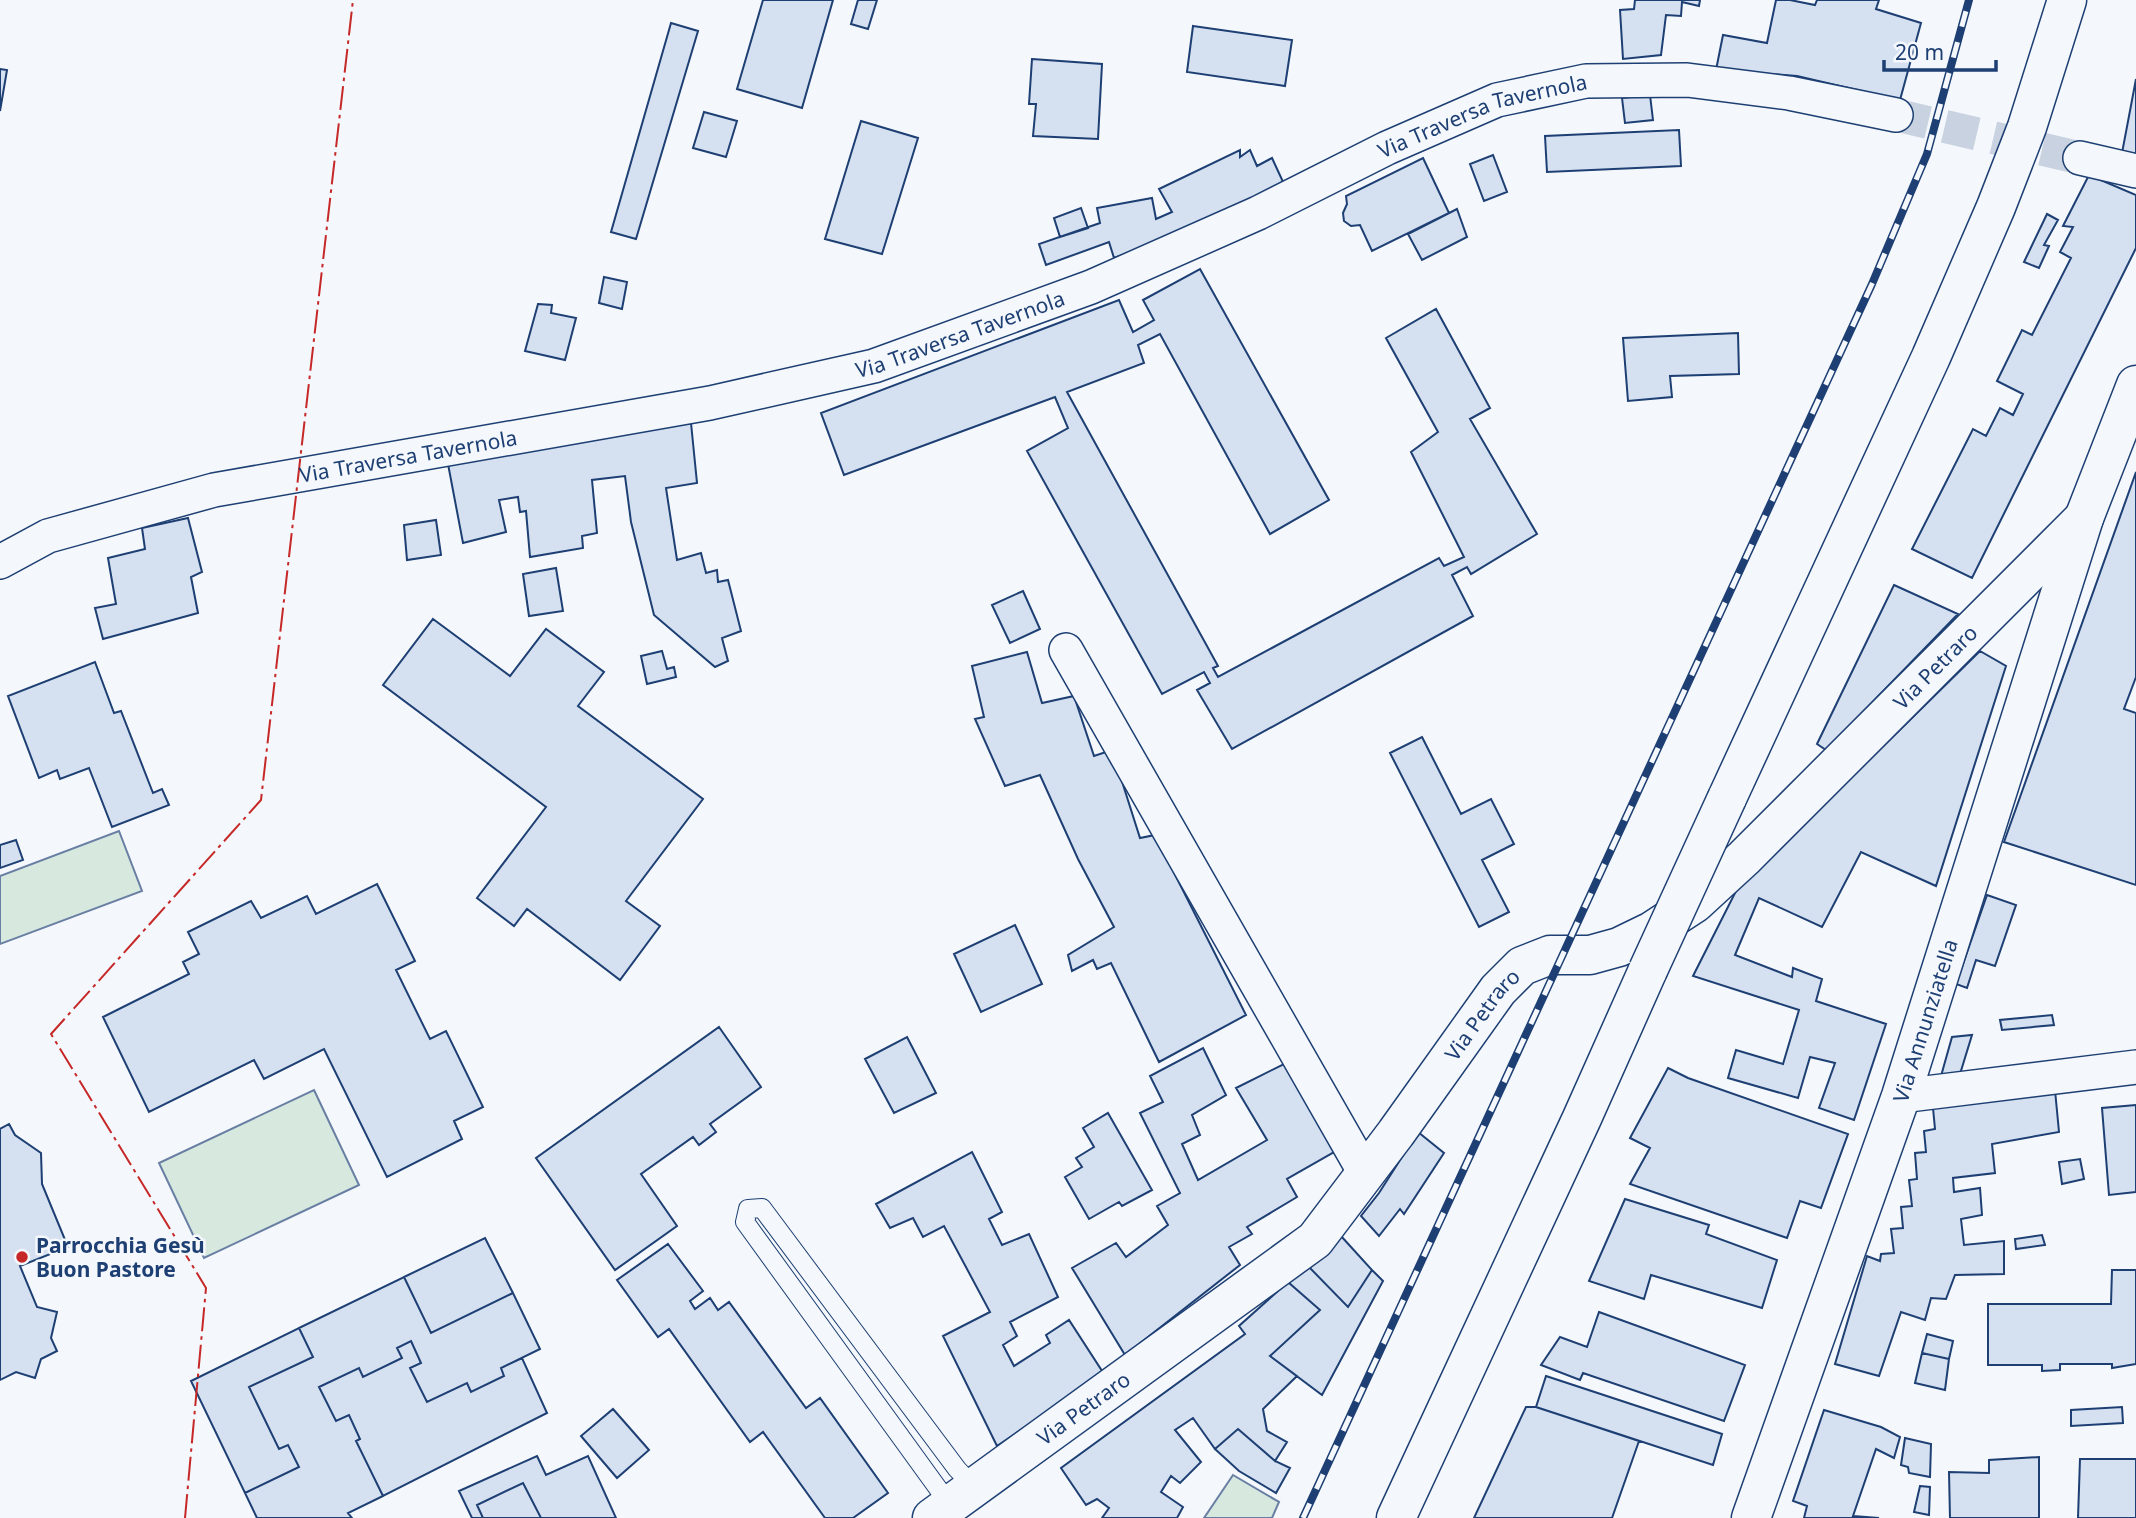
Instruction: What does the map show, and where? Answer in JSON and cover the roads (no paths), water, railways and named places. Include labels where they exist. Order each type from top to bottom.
[{"type":"main road","points":[[1396,1518],[1931,357],[1996,207],[2027,127],[2067,0]]},
{"type":"main road","name":"Via Annunziatella","points":[[1751,1518],[1901,1096],[2084,518],[2136,385]]},
{"type":"main road","name":"Via Petraro","points":[[952,1503],[1315,1240],[1498,990],[1522,966],[1549,955],[1590,955],[1619,947],[1652,931],[1695,902],[1754,849],[2084,518]]},
{"type":"street","name":"Via Traversa Tavernola","points":[[2,556],[48,536],[214,490],[710,403],[874,366],[1091,287],[1258,213],[1387,148],[1497,100],[1586,81],[1686,80],[1790,93],[1896,115]]},
{"type":"street","points":[[2080,158],[2136,171]]},
{"type":"street","points":[[1066,650],[1366,1173]]},
{"type":"street","points":[[1901,1096],[2136,1067]]},
{"type":"lane","points":[[748,1209],[762,1209],[957,1469],[952,1503],[745,1222],[748,1209]]},
{"type":"tunnel","points":[[1896,115],[2080,158]]},
{"type":"railway","points":[[1303,1518],[1872,284],[1927,154],[1969,0]]},
{"type":"place","name":"Parrocchia Gesù Buon Pastore","points":[[22,1257]]}]
